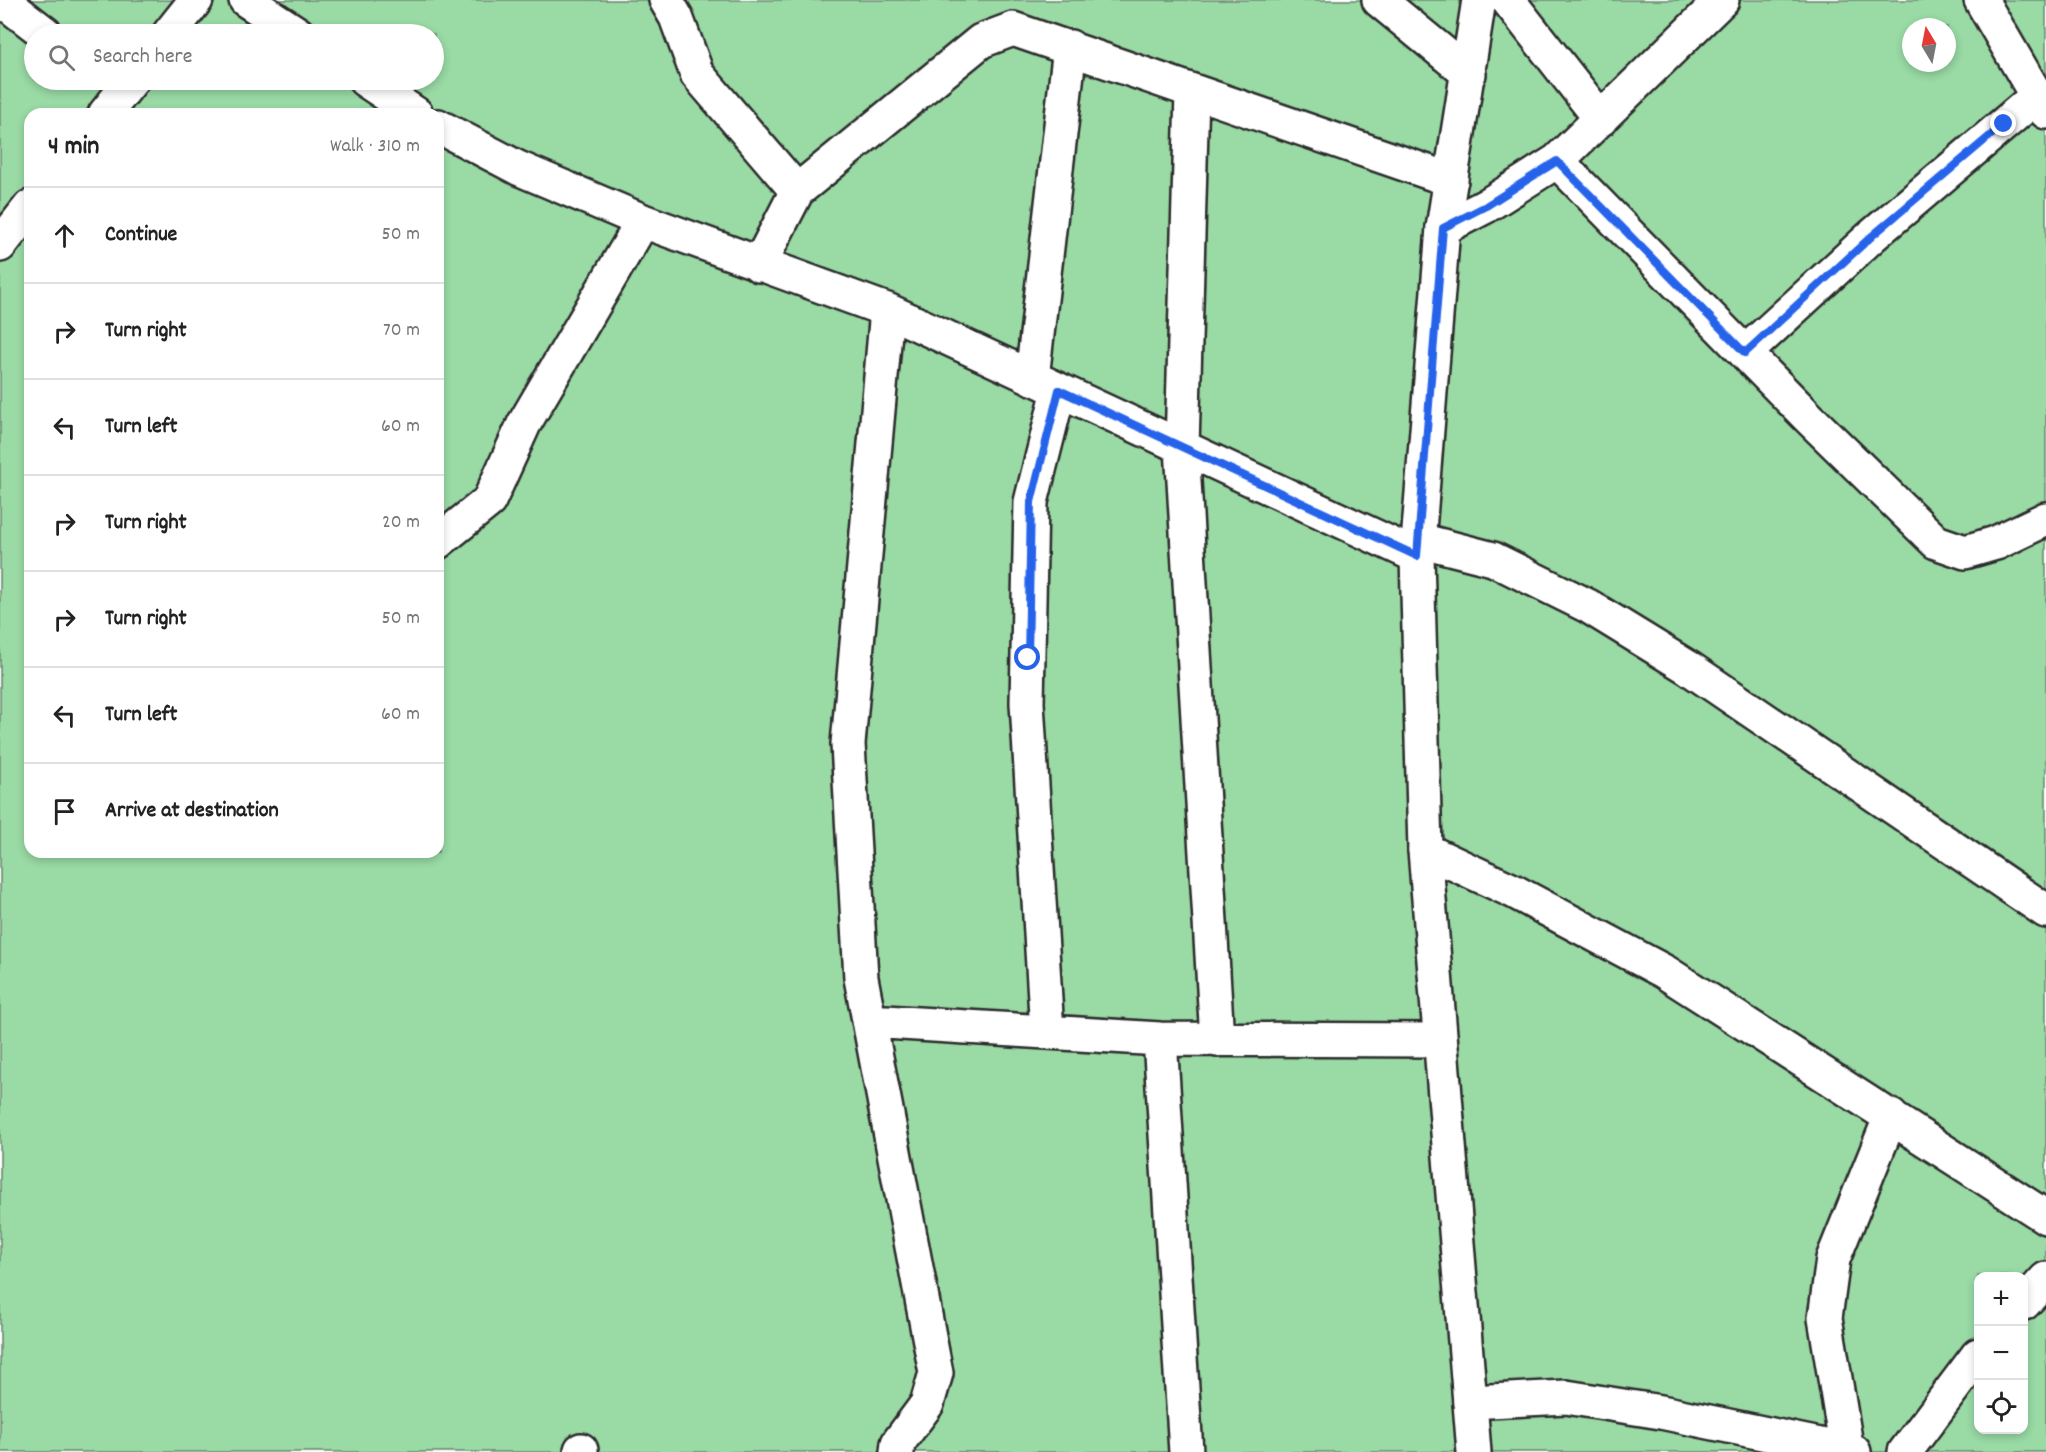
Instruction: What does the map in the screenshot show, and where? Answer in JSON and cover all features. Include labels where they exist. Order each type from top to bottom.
[{"type":"street","points":[[2,0],[33,24]]},
{"type":"street","points":[[176,24],[196,0]]},
{"type":"street","points":[[246,0],[283,24]]},
{"type":"street","points":[[666,0],[676,16],[697,74],[797,191]]},
{"type":"street","points":[[1379,0],[1469,74]]},
{"type":"street","points":[[1474,1452],[1425,850],[1418,548],[1443,228],[1478,12],[1497,0]]},
{"type":"street","points":[[1508,0],[1601,119]]},
{"type":"street","points":[[1443,228],[1486,206],[1557,161],[1722,0]]},
{"type":"street","points":[[1745,353],[1872,236],[2041,104],[1981,0]]},
{"type":"street","points":[[759,265],[797,191],[981,41],[1013,29],[1070,47],[1192,93],[1451,180]]},
{"type":"street","points":[[1047,1032],[1027,703],[1031,502],[1046,384],[1070,47]]},
{"type":"street","points":[[380,90],[407,108]]},
{"type":"street","points":[[1192,93],[1182,447],[1217,1040]]},
{"type":"street","points":[[444,129],[518,168],[643,220],[759,265],[886,310],[1182,447],[1418,548],[1493,559],[1588,606],[1689,668],[2046,911]]},
{"type":"street","points":[[1557,161],[1745,353],[1936,542],[1965,552],[1996,543],[2046,519]]},
{"type":"street","points":[[0,245],[24,215]]},
{"type":"street","points":[[444,537],[489,501],[524,424],[643,220]]},
{"type":"street","points":[[886,310],[848,744],[861,978],[936,1373],[927,1404],[898,1443],[897,1452]]},
{"type":"street","points":[[1425,850],[1514,891],[1665,972],[2046,1217]]},
{"type":"street","points":[[869,1021],[1160,1039],[1439,1040]]},
{"type":"street","points":[[1160,1039],[1186,1452]]},
{"type":"street","points":[[1470,1402],[1566,1397],[1661,1412],[1851,1451],[1826,1318],[1833,1258],[1891,1116]]},
{"type":"street","points":[[2028,1299],[2046,1279]]},
{"type":"street","points":[[1905,1452],[1974,1360]]},
{"type":"green space","points":[[0,0],[2046,0],[2046,1452],[0,1452]]},
{"type":"route","points":[[1028,658],[1031,502],[1059,390],[1417,556],[1443,228],[1486,206],[1557,161],[1745,353],[1872,236],[2004,124]]}]
